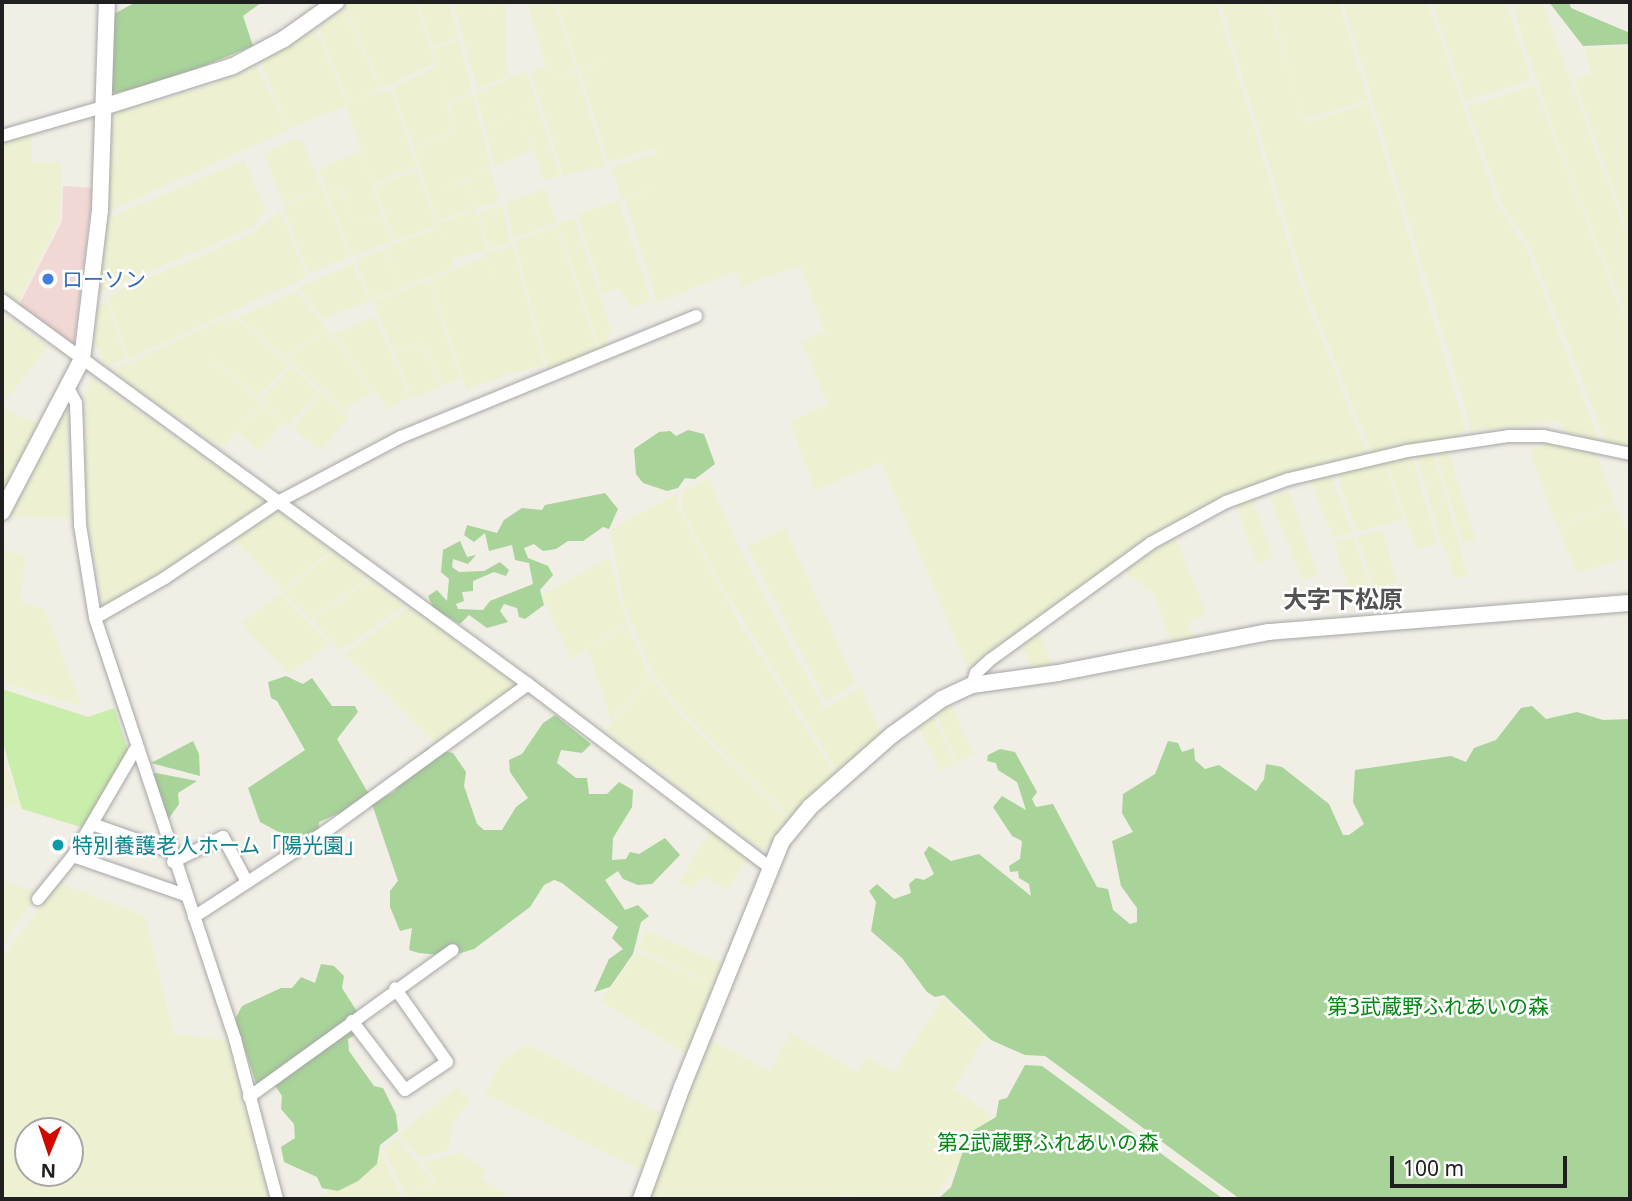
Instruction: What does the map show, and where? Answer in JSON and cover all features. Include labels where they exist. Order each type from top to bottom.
[{"type":"street","points":[[2,512],[82,359],[100,211],[107,2]]},
{"type":"street","points":[[2,136],[233,66],[284,39],[335,2]]},
{"type":"street","points":[[2,300],[528,684],[769,867]]},
{"type":"street","points":[[95,618],[165,578],[278,502],[401,437],[696,316]]},
{"type":"street","points":[[67,386],[76,403],[80,524],[95,618],[135,750],[235,1039],[277,1199]]},
{"type":"street","points":[[972,685],[990,660],[1151,543],[1226,502],[1289,479],[1407,451],[1508,436],[1544,436],[1630,454]]},
{"type":"street","points":[[641,1199],[769,867],[782,841],[810,807],[892,735],[943,699],[972,685],[1058,673],[1269,632],[1630,603]]},
{"type":"street","points":[[194,917],[246,880],[326,831],[528,684]]},
{"type":"street","points":[[38,899],[73,856],[135,750]]},
{"type":"street","points":[[92,824],[171,856],[223,837],[246,880]]},
{"type":"street","points":[[73,856],[185,895]]},
{"type":"street","points":[[249,1097],[395,988],[453,950]]},
{"type":"street","points":[[352,1021],[405,1090],[447,1062],[395,988]]},
{"type":"shaded area","points":[[63,186],[93,188],[74,345],[19,305],[62,221]]},
{"type":"green space","points":[[136,2],[262,2],[243,16],[253,46],[164,82],[115,93],[110,90],[114,14]]},
{"type":"green space","points":[[351,2],[416,2],[435,63],[382,88],[345,7]]},
{"type":"green space","points":[[418,2],[448,2],[458,37],[432,47]]},
{"type":"green space","points":[[453,2],[487,2],[509,76],[477,89]]},
{"type":"green space","points":[[490,2],[506,2],[506,74],[490,74]]},
{"type":"green space","points":[[527,2],[555,2],[576,69],[549,79],[576,71],[606,165],[563,176],[531,72],[545,66],[549,77]]},
{"type":"green space","points":[[557,2],[1216,2],[1301,287],[1367,453],[1280,476],[1174,524],[968,669],[881,462],[815,491],[790,421],[828,404],[801,341],[825,332],[800,266],[741,286],[735,272],[657,302],[625,200],[667,184],[622,200],[611,168],[657,152],[659,157],[656,147],[609,163],[579,70],[610,59],[578,69]]},
{"type":"green space","points":[[1220,2],[1268,2],[1303,119],[1311,121],[1369,103],[1466,431],[1459,433],[1461,439],[1372,454],[1307,291]]},
{"type":"green space","points":[[1270,2],[1339,2],[1368,100],[1307,118],[1302,115]]},
{"type":"green space","points":[[1343,2],[1427,2],[1497,203],[1526,248],[1599,440],[1564,433],[1559,422],[1472,431]]},
{"type":"green space","points":[[1432,2],[1506,2],[1531,80],[1465,101]]},
{"type":"green space","points":[[1542,2],[1630,245],[1630,324],[1570,175],[1524,43],[1513,5]]},
{"type":"green space","points":[[1549,2],[1569,2],[1571,8],[1630,33],[1630,44],[1583,46]]},
{"type":"green space","points":[[344,8],[380,89],[350,104],[318,29]]},
{"type":"green space","points":[[316,30],[348,105],[289,130],[257,55]]},
{"type":"green space","points":[[459,40],[472,92],[447,102],[440,79],[454,131],[414,148],[392,88],[437,66],[432,49]]},
{"type":"green space","points":[[1625,47],[1630,61],[1630,238],[1574,79],[1591,74],[1585,48]]},
{"type":"green space","points":[[256,65],[288,130],[107,212],[113,113],[207,87]]},
{"type":"green space","points":[[527,71],[538,106],[520,113],[538,107],[560,176],[543,181],[524,122],[532,151],[495,166],[485,128],[518,114],[485,127],[476,92]]},
{"type":"green space","points":[[1534,85],[1630,334],[1630,448],[1606,442],[1529,244],[1503,207],[1467,107]]},
{"type":"green space","points":[[390,89],[417,167],[373,183],[346,104]]},
{"type":"green space","points":[[472,94],[491,166],[428,195],[414,149],[455,132],[449,104]]},
{"type":"green space","points":[[32,132],[32,162],[62,162],[60,220],[17,304],[2,293],[2,142]]},
{"type":"green space","points":[[296,138],[303,142],[322,189],[283,204],[264,154]]},
{"type":"green space","points":[[361,151],[382,213],[355,225],[383,215],[393,241],[352,256],[327,193],[340,188],[354,223],[341,187],[327,192],[319,169]]},
{"type":"green space","points":[[244,160],[266,210],[253,227],[96,294],[106,219]]},
{"type":"green space","points":[[417,170],[437,225],[395,241],[375,185]]},
{"type":"green space","points":[[491,170],[499,202],[476,208],[468,176]]},
{"type":"green space","points":[[468,181],[476,210],[436,221],[428,192]]},
{"type":"green space","points":[[545,188],[556,222],[514,239],[506,203]]},
{"type":"green space","points":[[323,190],[350,257],[309,273],[282,206]]},
{"type":"green space","points":[[618,200],[651,300],[631,308],[620,288],[603,294],[577,215]]},
{"type":"green space","points":[[502,205],[510,242],[490,250],[479,213]]},
{"type":"green space","points":[[280,211],[307,277],[128,359],[109,299],[114,293],[251,234]]},
{"type":"green space","points":[[477,212],[487,250],[448,260],[438,222]]},
{"type":"green space","points":[[574,218],[612,332],[606,335],[611,347],[601,351],[557,224]]},
{"type":"green space","points":[[555,225],[599,352],[548,370],[515,242]]},
{"type":"green space","points":[[439,227],[454,267],[399,288],[384,248]]},
{"type":"green space","points":[[513,246],[545,365],[516,373],[484,254]]},
{"type":"green space","points":[[383,249],[399,289],[371,300],[355,260]]},
{"type":"green space","points":[[485,257],[517,371],[467,390],[430,279]]},
{"type":"green space","points":[[353,264],[369,301],[323,319],[299,287]]},
{"type":"green space","points":[[429,280],[461,379],[441,386],[424,342],[394,353],[373,302]]},
{"type":"green space","points":[[297,291],[326,328],[284,357],[238,317]]},
{"type":"green space","points":[[108,302],[126,358],[107,366],[94,342],[97,306]]},
{"type":"green space","points":[[2,314],[48,347],[2,405]]},
{"type":"green space","points":[[232,315],[223,329],[235,317],[290,365],[258,396],[202,350],[261,402],[221,449],[116,374],[116,368]]},
{"type":"green space","points":[[375,317],[410,397],[387,409],[333,334]]},
{"type":"green space","points":[[327,329],[372,392],[345,410],[286,358]]},
{"type":"green space","points":[[423,343],[440,388],[412,399],[395,354]]},
{"type":"green space","points":[[292,367],[319,392],[288,425],[261,400]]},
{"type":"green space","points":[[91,378],[266,502],[204,548],[104,609],[85,510],[85,398]]},
{"type":"green space","points":[[321,393],[349,416],[321,451],[293,428]]},
{"type":"green space","points":[[68,402],[66,482],[71,519],[10,516]]},
{"type":"green space","points":[[262,403],[284,422],[259,451],[237,432]]},
{"type":"green space","points":[[2,408],[39,424],[2,500]]},
{"type":"green space","points":[[688,430],[704,434],[715,464],[695,479],[685,478],[678,488],[667,491],[643,483],[636,474],[634,449],[659,432],[670,431],[676,436]]},
{"type":"green space","points":[[1551,441],[1595,451],[1615,504],[1557,526],[1529,451]]},
{"type":"green space","points":[[1448,449],[1476,540],[1463,544],[1436,453]]},
{"type":"green space","points":[[1433,452],[1459,544],[1443,549],[1417,457]]},
{"type":"green space","points":[[1412,457],[1437,544],[1417,550],[1385,460]]},
{"type":"green space","points":[[1383,461],[1403,519],[1357,532],[1335,470]]},
{"type":"green space","points":[[1330,472],[1352,533],[1333,538],[1309,477]]},
{"type":"green space","points":[[708,477],[738,546],[824,709],[861,687],[882,734],[838,772],[723,588],[682,509],[683,492]]},
{"type":"green space","points":[[1289,491],[1318,575],[1302,580],[1270,498]]},
{"type":"green space","points":[[605,493],[618,509],[609,529],[603,527],[583,541],[568,541],[556,549],[543,551],[534,544],[524,548],[528,558],[548,566],[553,575],[540,590],[544,605],[525,619],[519,617],[517,608],[504,604],[500,611],[508,622],[487,628],[469,615],[460,624],[433,608],[428,596],[437,590],[447,601],[449,579],[441,572],[443,550],[460,541],[467,557],[476,555],[468,564],[453,559],[452,567],[459,572],[484,571],[500,562],[509,570],[506,576],[494,572],[473,581],[473,591],[462,592],[464,601],[456,604],[458,609],[483,610],[490,601],[533,584],[529,563],[515,560],[512,545],[489,551],[485,533],[474,542],[464,535],[467,525],[497,533],[504,520],[522,508],[542,510],[545,505]]},
{"type":"green space","points":[[678,493],[678,507],[738,621],[835,774],[789,817],[679,708],[654,675],[625,608],[610,530]]},
{"type":"green space","points":[[1252,498],[1274,557],[1257,563],[1235,504]]},
{"type":"green space","points":[[1616,506],[1630,542],[1630,558],[1577,572],[1557,527]]},
{"type":"green space","points":[[276,509],[332,551],[281,590],[234,539]]},
{"type":"green space","points":[[785,528],[856,683],[826,701],[747,547]]},
{"type":"green space","points":[[1382,529],[1397,583],[1373,590],[1358,536]]},
{"type":"green space","points":[[1174,535],[1207,614],[1187,622],[1194,638],[1171,642],[1153,593],[1123,571]]},
{"type":"green space","points":[[1354,537],[1378,609],[1355,611],[1334,542]]},
{"type":"green space","points":[[1459,545],[1468,576],[1455,578],[1445,548]]},
{"type":"green space","points":[[2,550],[26,555],[20,603],[44,609],[83,707],[2,682]]},
{"type":"green space","points":[[334,552],[367,578],[310,619],[282,592]]},
{"type":"green space","points":[[609,558],[626,623],[572,659],[541,595]]},
{"type":"green space","points":[[369,580],[404,606],[340,651],[312,620]]},
{"type":"green space","points":[[280,594],[330,645],[288,674],[241,623]]},
{"type":"green space","points":[[409,607],[516,685],[436,744],[345,654]]},
{"type":"green space","points":[[626,625],[650,676],[611,721],[588,650]]},
{"type":"green space","points":[[1038,629],[1053,667],[1032,669],[1021,645]]},
{"type":"green space","points":[[286,676],[303,684],[312,678],[332,706],[355,706],[358,712],[337,739],[367,791],[379,800],[394,792],[403,781],[403,768],[428,748],[453,753],[466,772],[464,786],[477,824],[484,830],[502,830],[516,807],[528,798],[510,772],[509,760],[522,754],[543,723],[555,715],[591,744],[582,753],[561,750],[557,763],[576,778],[587,778],[589,794],[607,794],[619,782],[633,790],[632,807],[613,838],[612,860],[626,859],[630,852],[639,854],[665,838],[680,855],[652,884],[638,885],[623,879],[618,871],[605,880],[625,910],[638,905],[649,916],[641,922],[633,954],[610,987],[594,992],[609,959],[623,949],[612,938],[618,927],[562,883],[554,880],[544,885],[530,907],[474,949],[451,956],[419,953],[409,950],[412,928],[400,931],[390,907],[390,891],[398,881],[373,807],[358,805],[319,822],[318,835],[299,843],[260,822],[248,788],[305,750],[277,701],[271,698],[268,682]]},
{"type":"green space","points":[[651,677],[682,716],[788,819],[763,851],[605,731]]},
{"type":"green space","points":[[2,689],[88,717],[114,708],[129,753],[84,828],[22,809],[2,740]]},
{"type":"green space","points":[[951,704],[973,754],[957,762],[935,711]]},
{"type":"green space","name":"第3武蔵野ふれあいの森","points":[[1532,706],[1546,719],[1577,712],[1603,720],[1630,719],[1630,1199],[1240,1199],[1045,1056],[1025,1055],[991,1040],[944,995],[935,997],[927,992],[902,958],[871,931],[876,902],[869,891],[877,884],[894,899],[911,893],[909,884],[916,878],[924,880],[934,874],[924,853],[929,846],[951,861],[979,854],[1031,896],[1029,884],[1019,878],[1018,871],[1010,872],[1009,866],[1020,859],[1022,841],[1012,836],[993,807],[1002,796],[1026,810],[1017,782],[998,770],[996,763],[987,761],[988,755],[1000,749],[1015,752],[1037,792],[1032,799],[1036,807],[1053,804],[1097,887],[1108,889],[1113,910],[1130,924],[1137,922],[1137,908],[1121,886],[1112,841],[1133,832],[1122,813],[1123,794],[1155,774],[1168,741],[1178,743],[1182,752],[1194,748],[1195,760],[1205,769],[1219,765],[1256,791],[1264,779],[1266,764],[1282,767],[1329,804],[1343,835],[1349,835],[1364,824],[1353,802],[1355,770],[1451,756],[1466,762],[1474,748],[1496,740],[1521,708]]},
{"type":"green space","points":[[932,714],[955,764],[941,771],[917,724]]},
{"type":"green space","points":[[193,741],[199,754],[200,776],[151,763]]},
{"type":"green space","points":[[2,747],[19,807],[2,803]]},
{"type":"green space","points":[[151,774],[197,781],[178,793],[179,804],[167,821]]},
{"type":"green space","points":[[710,831],[747,859],[727,890],[704,876],[690,889],[678,883]]},
{"type":"green space","points":[[2,881],[39,892],[2,944]]},
{"type":"green space","points":[[59,883],[145,916],[174,1034],[226,1040],[269,1199],[2,1199],[2,958]]},
{"type":"green space","points":[[646,931],[722,963],[714,985],[638,949]]},
{"type":"green space","points":[[637,952],[714,986],[686,1054],[601,1001]]},
{"type":"green space","points":[[321,964],[334,966],[344,976],[342,988],[358,1013],[357,1034],[348,1039],[349,1051],[374,1086],[383,1088],[396,1114],[398,1131],[380,1145],[377,1164],[358,1181],[338,1191],[322,1188],[317,1177],[284,1162],[281,1147],[295,1138],[294,1124],[281,1109],[282,1096],[276,1087],[256,1083],[235,1019],[242,1006],[281,988],[292,988],[301,977],[315,983]]},
{"type":"green space","points":[[943,998],[985,1037],[954,1089],[991,1115],[934,1199],[842,1195],[831,1199],[648,1199],[708,1038],[771,1072],[790,1033],[856,1072],[868,1057],[894,1072]]},
{"type":"green space","points":[[527,1044],[663,1115],[642,1170],[485,1094],[500,1063]]},
{"type":"green space","name":"第2武蔵野ふれあいの森","points":[[1025,1065],[1042,1066],[1223,1199],[938,1199],[951,1187],[969,1133],[996,1117],[999,1100],[1007,1098]]},
{"type":"green space","points":[[457,1087],[471,1101],[453,1121],[449,1150],[420,1157],[397,1136]]},
{"type":"green space","points":[[396,1138],[433,1181],[407,1198],[383,1149]]},
{"type":"green space","points":[[381,1152],[402,1199],[316,1199]]},
{"type":"green space","points":[[461,1152],[487,1171],[482,1178],[512,1199],[408,1199],[436,1181],[423,1162]]},
{"type":"place","name":"ローソン","points":[[48,279]]},
{"type":"place","name":"特別養護老人ホーム「陽光園」","points":[[58,845]]},
{"type":"district","name":"大字下松原","points":[[1343,599]]}]
